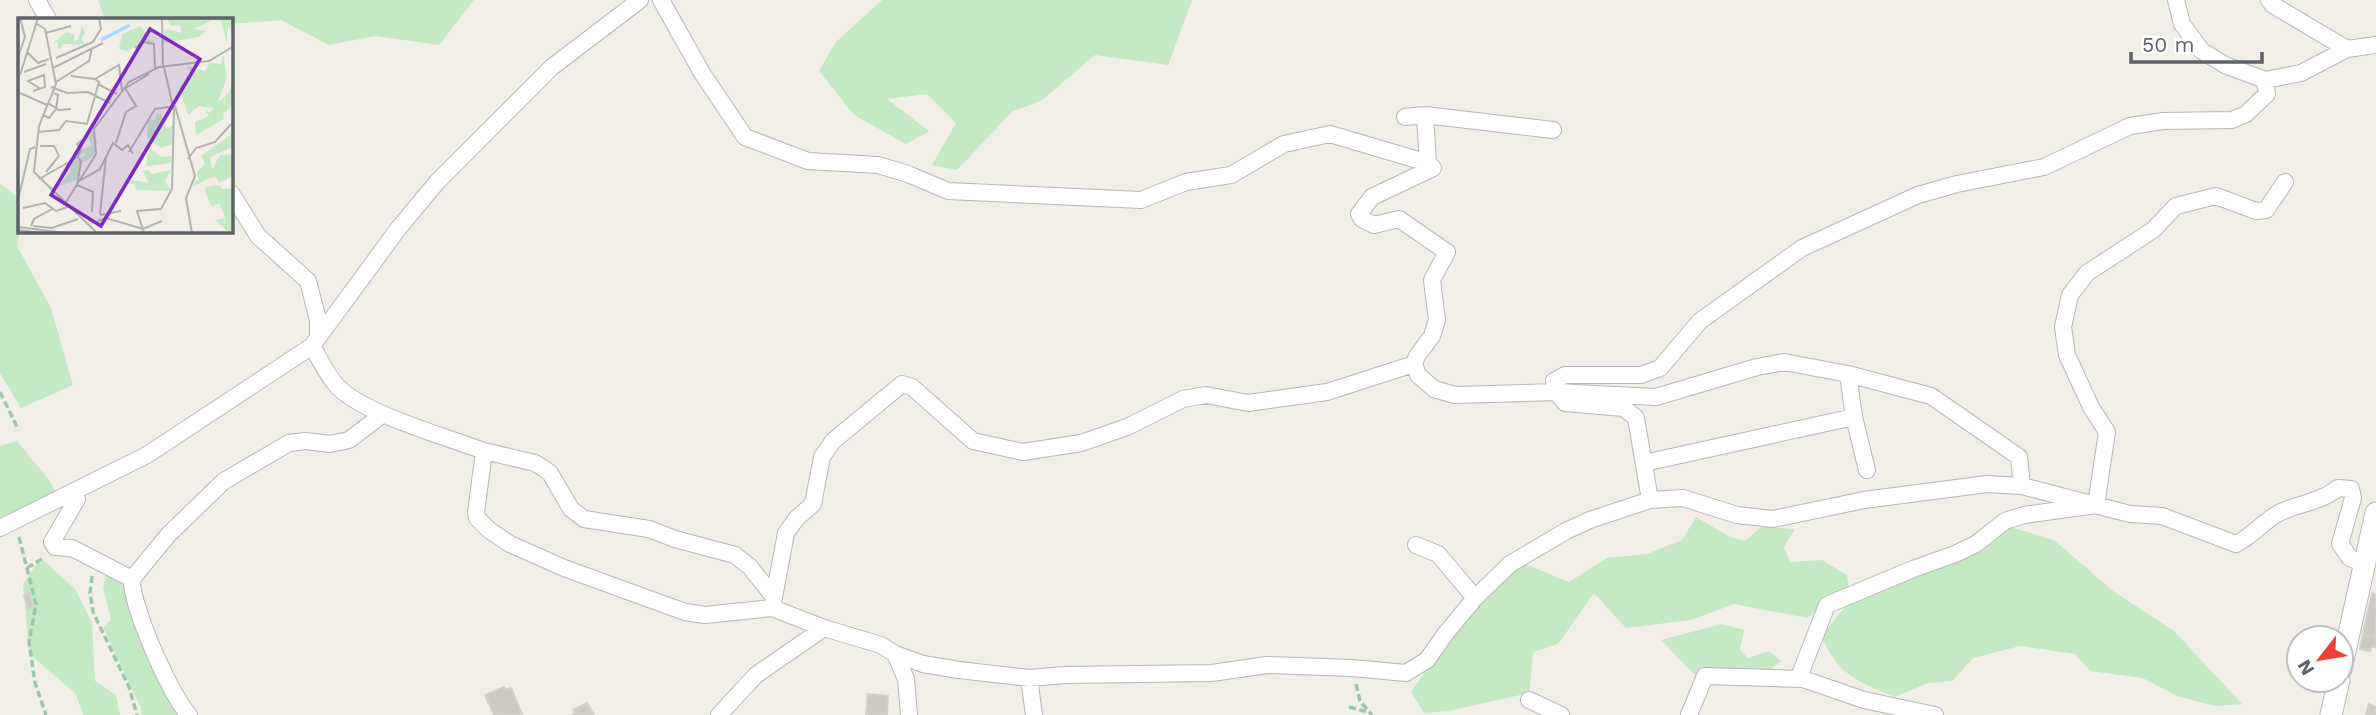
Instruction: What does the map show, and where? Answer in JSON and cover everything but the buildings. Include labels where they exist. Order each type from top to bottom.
[{"type":"main road","points":[[2351,624],[2376,513]]},
{"type":"main road","points":[[2331,715],[2336,694]]},
{"type":"street","points":[[37,0],[47,18]]},
{"type":"street","points":[[8,524],[147,455],[315,341],[398,229],[437,182],[552,67],[640,0]]},
{"type":"street","points":[[661,0],[702,73],[745,137],[808,160],[878,165],[948,191],[1141,200],[1186,182],[1231,175],[1284,144],[1330,134],[1428,163],[1433,168],[1373,197],[1359,214],[1362,219],[1374,225],[1399,219],[1447,253],[1432,279],[1437,320],[1432,336],[1414,364],[1418,375],[1434,389],[1455,395],[1556,392],[1656,397],[1757,367],[1784,362],[1848,374],[1931,396],[2019,457],[2022,486]]},
{"type":"street","points":[[2176,0],[2182,24],[2202,51],[2225,65],[2265,80],[2301,73],[2347,49],[2376,45]]},
{"type":"street","points":[[2269,0],[2273,5],[2347,49]]},
{"type":"street","points":[[1650,500],[1636,418],[1624,408],[1565,403],[1556,392],[1554,381],[1565,375],[1641,375],[1660,368],[1700,321],[1802,248],[1918,195],[1957,184],[2044,167],[2130,125],[2162,121],[2232,120],[2246,114],[2267,94],[2265,80]]},
{"type":"street","points":[[1425,115],[1428,163]]},
{"type":"street","points":[[1405,117],[1425,115],[1553,130]]},
{"type":"street","points":[[2096,505],[2107,432],[2091,407],[2067,355],[2063,327],[2070,295],[2087,273],[2153,230],[2176,206],[2216,196],[2256,211],[2266,210],[2285,182]]},
{"type":"street","points":[[233,196],[258,236],[308,281],[318,320],[315,341],[338,387],[363,405],[484,451],[535,463],[550,473],[571,509],[584,519],[649,529],[675,539],[736,555],[750,567],[773,603],[824,628],[860,637],[923,664],[1029,678],[1212,673],[1267,666],[1354,668],[1406,673],[1427,660],[1475,598],[1510,564],[1590,520],[1650,500],[1683,498],[1737,515],[1773,519],[1864,500],[1987,484],[2022,486],[2130,514],[2162,516],[2236,544],[2277,514],[2327,497],[2338,488],[2351,489],[2353,498],[2340,544],[2350,558],[2365,564]]},
{"type":"street","points":[[773,603],[786,533],[797,518],[813,504],[822,457],[833,441],[902,384],[912,387],[973,441],[1023,452],[1081,443],[1127,428],[1183,399],[1206,395],[1248,403],[1327,392],[1414,364]]},
{"type":"street","points":[[1848,374],[1854,417],[1867,470]]},
{"type":"street","points":[[189,715],[175,694],[151,641],[132,587],[132,579],[169,534],[225,481],[289,443],[306,440],[330,444],[349,440],[383,414]]},
{"type":"street","points":[[1644,463],[1854,417]]},
{"type":"street","points":[[484,451],[477,518],[510,544],[564,568],[685,612],[705,615],[773,603]]},
{"type":"street","points":[[75,492],[77,499],[52,542],[55,547],[72,548],[132,579]]},
{"type":"street","points":[[1803,679],[1801,672],[1823,611],[1833,601],[1955,554],[1976,544],[2005,521],[2024,515],[2096,505]]},
{"type":"street","points":[[1416,545],[1438,554],[1475,598]]},
{"type":"street","points":[[719,715],[756,675],[824,628]]},
{"type":"street","points":[[895,653],[906,679],[909,715]]},
{"type":"street","points":[[1689,715],[1705,676],[1803,679],[1864,700],[1935,715]]},
{"type":"street","points":[[1029,678],[1034,715]]},
{"type":"street","points":[[1529,700],[1561,715]]},
{"type":"path","points":[[0,392],[18,429]]},
{"type":"path","points":[[8,524],[37,604],[29,642],[35,683],[46,715]]},
{"type":"path","points":[[97,561],[92,577],[91,603],[128,687],[137,715]]},
{"type":"path","points":[[1354,668],[1358,698],[1371,714]]},
{"type":"path","points":[[1349,707],[1371,714]]},
{"type":"green space","points":[[98,0],[474,0],[439,45],[375,36],[329,45],[281,20],[233,24],[233,18],[105,18]]},
{"type":"green space","points":[[882,0],[1192,0],[1168,65],[1095,55],[1041,101],[1013,111],[957,170],[932,165],[956,123],[927,94],[887,99],[929,131],[906,144],[854,115],[819,71],[836,42]]},
{"type":"green space","points":[[0,184],[18,197],[20,233],[17,246],[51,308],[73,385],[21,408],[0,373]]},
{"type":"green space","points":[[17,441],[50,481],[57,495],[0,522],[0,446]]},
{"type":"green space","points":[[1696,517],[1730,537],[1745,541],[1761,527],[1795,529],[1784,547],[1790,562],[1822,560],[1847,575],[1849,591],[1820,607],[1808,618],[1734,604],[1691,620],[1626,628],[1594,593],[1558,644],[1533,652],[1529,693],[1448,711],[1424,713],[1411,692],[1454,629],[1522,563],[1569,582],[1607,558],[1647,554],[1682,540]]},
{"type":"green space","points":[[2003,525],[2054,540],[2113,591],[2174,631],[2242,704],[2214,706],[2177,696],[2143,678],[2090,671],[2075,654],[2020,646],[1973,658],[1952,681],[1928,683],[1895,697],[1859,681],[1842,669],[1821,636],[1845,607],[1904,572]]},
{"type":"green space","points":[[41,558],[75,589],[92,623],[95,681],[116,695],[120,715],[83,715],[76,694],[29,654],[23,584]]},
{"type":"green space","points":[[108,568],[128,580],[185,715],[142,715],[103,627],[111,620],[103,587]]},
{"type":"green space","points":[[1722,624],[1744,630],[1740,650],[1748,658],[1769,651],[1781,661],[1765,674],[1697,677],[1661,640]]}]
